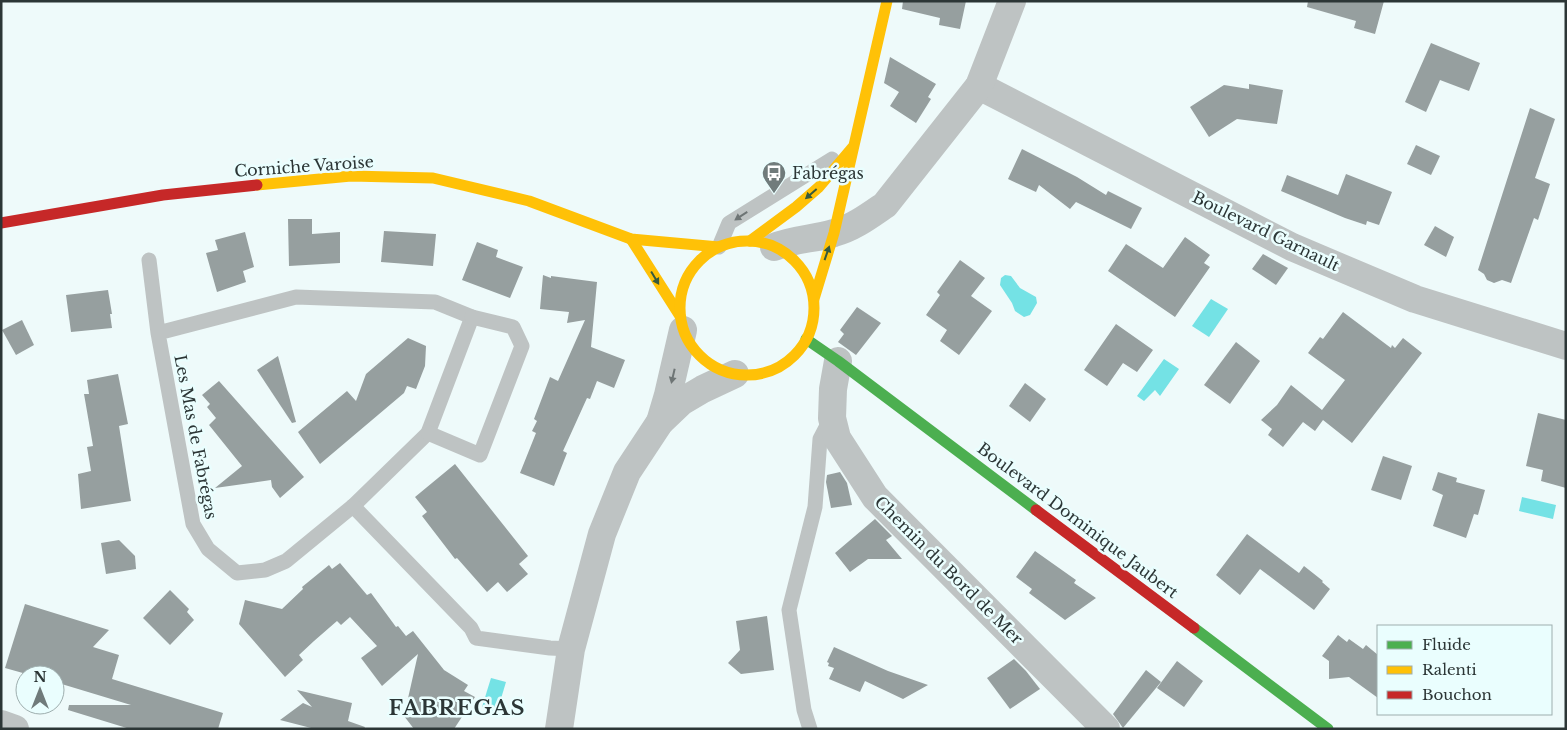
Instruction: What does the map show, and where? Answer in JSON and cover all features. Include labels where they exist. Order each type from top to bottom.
[{"type":"street","points":[[814,300],[834,233],[887,1]]},
{"type":"street","points":[[762,244],[834,233],[867,218],[885,205],[979,86],[1012,1]]},
{"type":"street","name":"Boulevard Garnault","points":[[979,86],[1292,247],[1415,299],[1566,346]]},
{"type":"street","points":[[762,244],[796,207],[819,188],[855,145]]},
{"type":"street","name":"Corniche Varoise","points":[[1,224],[163,195],[351,176],[433,178],[529,201],[631,239],[719,246]]},
{"type":"street","points":[[631,239],[661,288],[681,323],[695,350],[713,366],[735,374],[752,375],[769,371],[784,363],[797,352],[812,326],[814,300],[805,273],[796,262],[786,254],[762,244],[739,241],[719,246],[704,256],[684,282],[680,299],[681,323],[668,395],[660,422]]},
{"type":"street","name":"Boulevard Dominique Jaubert","points":[[806,338],[838,360],[1328,729]]},
{"type":"street","name":"Chemin du Bord de Mer","points":[[838,360],[833,389],[832,418],[837,438],[875,497],[1106,729]]},
{"type":"street","points":[[559,729],[571,649],[602,534],[627,472],[660,422],[681,402],[735,374]]},
{"type":"street","points":[[1,724],[15,729]]},
{"type":"lane","points":[[719,246],[729,223],[855,145]]},
{"type":"lane","name":"Les Mas de Fabrégas","points":[[149,260],[158,333],[193,524],[208,550],[237,573],[265,570],[286,561],[353,506],[428,433],[472,317]]},
{"type":"lane","points":[[158,333],[296,297],[435,302],[472,317],[513,327],[522,346],[480,455],[428,433]]},
{"type":"lane","points":[[810,729],[804,710],[789,610],[815,507],[820,439],[832,418]]},
{"type":"lane","points":[[353,506],[471,628],[476,638],[571,649]]},
{"type":"water","points":[[1005,275],[1011,276],[1020,288],[1036,297],[1037,303],[1030,315],[1024,317],[1015,311],[1000,285],[1001,278]]},
{"type":"water","points":[[1211,299],[1228,309],[1209,337],[1192,326]]},
{"type":"water","points":[[1164,359],[1179,369],[1160,396],[1155,390],[1144,401],[1137,396]]},
{"type":"water","points":[[1522,497],[1556,505],[1553,519],[1519,511]]},
{"type":"water","points":[[491,678],[506,682],[497,712],[482,707]]},
{"type":"building","points":[[903,1],[966,1],[960,29],[939,25],[940,18],[902,9]]},
{"type":"building","points":[[1308,1],[1384,1],[1375,34],[1354,28],[1356,21],[1307,7]]},
{"type":"building","points":[[1431,43],[1480,63],[1469,91],[1440,80],[1426,112],[1405,102]]},
{"type":"building","points":[[890,57],[936,84],[928,97],[931,99],[916,123],[890,106],[899,92],[884,83]]},
{"type":"building","points":[[1249,84],[1283,90],[1277,124],[1237,119],[1209,137],[1190,107],[1224,85],[1249,89]]},
{"type":"building","points":[[1530,108],[1555,119],[1535,178],[1550,184],[1538,220],[1534,218],[1511,283],[1502,280],[1494,283],[1487,280],[1484,274],[1478,270]]},
{"type":"building","points":[[1416,145],[1440,156],[1431,175],[1407,164]]},
{"type":"building","points":[[1022,149],[1077,177],[1106,195],[1108,191],[1142,208],[1131,229],[1076,202],[1070,209],[1039,185],[1036,192],[1008,179]]},
{"type":"building","points":[[1346,174],[1392,192],[1379,225],[1367,221],[1366,225],[1345,218],[1281,191],[1287,175],[1338,195]]},
{"type":"building","points":[[288,219],[312,219],[312,234],[340,232],[340,263],[289,266]]},
{"type":"building","points":[[1435,226],[1454,237],[1446,257],[1424,245]]},
{"type":"building","points":[[384,231],[436,234],[433,266],[381,262]]},
{"type":"building","points":[[245,232],[254,267],[243,271],[246,282],[217,292],[206,253],[218,250],[215,240]]},
{"type":"building","points":[[1185,237],[1210,255],[1204,263],[1210,267],[1175,317],[1108,271],[1126,244],[1163,268]]},
{"type":"building","points":[[477,242],[498,250],[496,257],[523,267],[510,298],[462,280]]},
{"type":"building","points":[[1263,254],[1288,268],[1276,285],[1252,269]]},
{"type":"building","points":[[960,260],[985,278],[971,296],[992,311],[959,355],[940,341],[947,330],[926,315],[940,295],[937,292]]},
{"type":"building","points":[[543,275],[551,278],[551,276],[597,282],[591,347],[625,360],[614,388],[597,381],[590,399],[587,398],[563,451],[567,453],[554,486],[520,473],[536,433],[532,431],[537,421],[534,419],[550,377],[558,381],[585,320],[567,323],[569,312],[540,309]]},
{"type":"building","points":[[108,290],[112,328],[71,332],[66,295]]},
{"type":"building","points":[[857,307],[881,323],[856,355],[838,342],[844,334],[840,330]]},
{"type":"building","points":[[1343,312],[1391,348],[1392,345],[1395,348],[1403,338],[1422,353],[1352,443],[1323,420],[1315,431],[1303,422],[1283,447],[1268,435],[1272,429],[1261,420],[1277,405],[1291,385],[1322,410],[1345,380],[1308,353],[1320,337],[1323,339]]},
{"type":"building","points":[[22,320],[34,345],[16,355],[2,330]]},
{"type":"building","points":[[1116,324],[1153,350],[1137,372],[1123,363],[1107,386],[1084,370]]},
{"type":"building","points":[[408,338],[426,346],[425,366],[416,389],[407,386],[404,393],[320,464],[298,432],[347,391],[356,401],[366,374]]},
{"type":"building","points":[[1236,342],[1260,361],[1230,404],[1204,385]]},
{"type":"building","points":[[278,356],[296,422],[292,423],[257,370]]},
{"type":"building","points":[[118,374],[128,424],[119,426],[131,501],[81,509],[78,474],[91,471],[87,447],[93,446],[84,394],[89,394],[87,380]]},
{"type":"building","points":[[219,381],[304,477],[280,498],[272,487],[271,480],[215,488],[242,466],[209,425],[216,418],[207,407],[210,404],[202,395]]},
{"type":"building","points":[[1025,383],[1046,399],[1030,422],[1009,406]]},
{"type":"building","points":[[1538,413],[1566,420],[1566,488],[1541,481],[1543,470],[1526,466]]},
{"type":"building","points":[[1383,456],[1412,466],[1401,500],[1371,490]]},
{"type":"building","points":[[455,464],[528,556],[519,564],[528,574],[507,592],[498,582],[487,592],[457,558],[455,559],[422,516],[427,512],[415,497]]},
{"type":"building","points":[[840,472],[847,483],[852,505],[831,508],[826,482],[827,475]]},
{"type":"building","points":[[1438,472],[1457,478],[1456,482],[1485,490],[1478,515],[1474,514],[1466,538],[1433,526],[1443,495],[1432,490]]},
{"type":"building","points":[[875,519],[892,536],[886,540],[902,559],[868,559],[850,572],[835,553]]},
{"type":"building","points":[[1247,534],[1299,573],[1304,566],[1323,581],[1330,589],[1314,610],[1260,569],[1240,595],[1216,575]]},
{"type":"building","points":[[119,540],[135,556],[136,569],[106,574],[101,543]]},
{"type":"building","points":[[1035,551],[1076,580],[1074,583],[1096,598],[1065,620],[1029,593],[1032,589],[1016,577]]},
{"type":"building","points":[[340,563],[367,595],[371,593],[396,627],[398,626],[406,636],[413,631],[444,670],[468,685],[464,691],[475,697],[454,729],[414,729],[404,716],[418,654],[382,686],[361,658],[377,646],[350,617],[341,625],[337,621],[314,641],[299,655],[303,660],[285,677],[239,624],[245,600],[282,609],[303,589],[302,587],[329,565],[332,569]]},
{"type":"building","points":[[170,590],[189,609],[187,612],[194,620],[170,645],[143,618]]},
{"type":"building","points":[[25,604],[109,630],[93,647],[119,655],[112,679],[223,713],[218,729],[130,729],[68,710],[69,705],[131,705],[65,685],[65,665],[15,665],[15,671],[5,668]]},
{"type":"building","points":[[767,616],[774,670],[741,674],[728,663],[740,650],[736,621]]},
{"type":"building","points":[[1338,635],[1347,642],[1349,639],[1363,649],[1366,645],[1377,654],[1377,697],[1349,677],[1329,679],[1329,661],[1322,656]]},
{"type":"building","points":[[834,647],[888,671],[928,685],[903,699],[865,681],[860,692],[829,679],[834,668],[828,666],[829,663],[827,662]]},
{"type":"building","points":[[1014,659],[1040,689],[1010,709],[987,678]]},
{"type":"building","points":[[1177,661],[1203,681],[1184,707],[1157,688]]},
{"type":"building","points":[[1146,670],[1161,682],[1123,728],[1113,714]]},
{"type":"building","points":[[297,690],[352,703],[348,721],[365,727],[364,729],[315,729],[280,720],[303,703],[312,707]]},
{"type":"traffic: fast","points":[[806,339],[1036,510]]},
{"type":"traffic: fast","points":[[1194,628],[1328,729]]},
{"type":"traffic: slow","points":[[814,299],[834,233],[887,1]]},
{"type":"traffic: slow","points":[[750,241],[796,207],[819,187],[852,148]]},
{"type":"traffic: slow","points":[[257,185],[351,176],[433,178],[529,201],[631,239],[719,247]]},
{"type":"traffic: slow","points":[[631,239],[680,316]]},
{"type":"traffic: slow","points":[[747,241],[773,246],[784,252],[794,261],[803,271],[809,282],[814,308],[809,334],[803,345],[794,355],[784,364],[773,370],[747,375],[721,370],[710,364],[700,355],[691,345],[685,334],[680,308],[685,282],[691,271],[700,261],[710,252],[721,246],[747,241]]},
{"type":"traffic: jam","points":[[1,223],[163,195],[257,185]]},
{"type":"traffic: jam","points":[[1036,510],[1194,628]]},
{"type":"place","name":"Fabrégas","points":[[774,194]]},
{"type":"district","name":"FABREGAS","points":[[457,708]]}]
